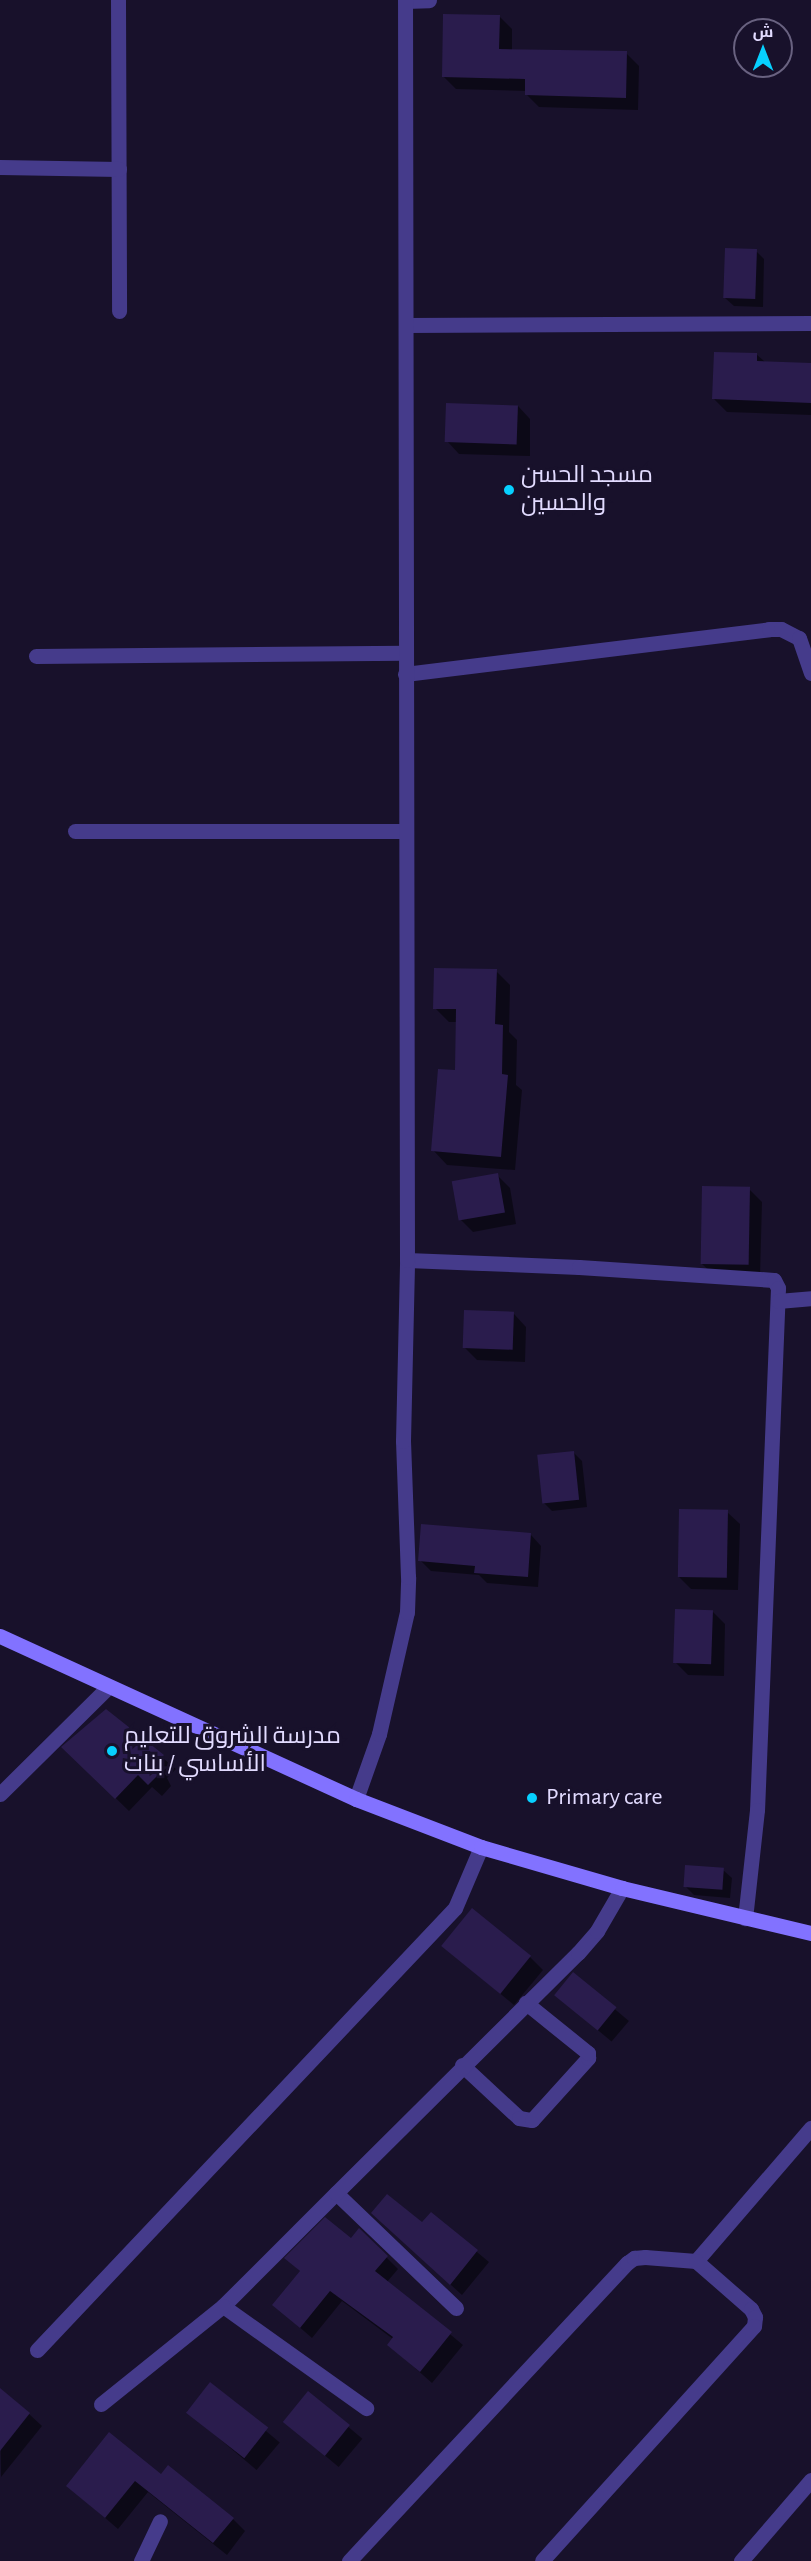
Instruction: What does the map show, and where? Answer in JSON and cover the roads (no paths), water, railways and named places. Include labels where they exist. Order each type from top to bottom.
[{"type":"main road","points":[[0,1636],[356,1799],[481,1846],[622,1888],[811,1933]]},
{"type":"street","points":[[118,0],[119,311]]},
{"type":"street","points":[[356,1799],[379,1734],[406,1612],[408,1577],[403,1441],[407,1260],[405,0],[429,0]]},
{"type":"street","points":[[0,167],[119,169]]},
{"type":"street","points":[[406,325],[811,323]]},
{"type":"street","points":[[405,674],[769,629],[781,629],[799,638],[811,673]]},
{"type":"street","points":[[36,656],[405,653]]},
{"type":"street","points":[[75,831],[405,831]]},
{"type":"street","points":[[407,1260],[774,1280],[778,1288],[778,1301],[757,1810],[745,1918]]},
{"type":"street","points":[[778,1301],[811,1299]]},
{"type":"street","points":[[0,1794],[108,1686]]},
{"type":"street","points":[[38,2350],[454,1908],[481,1846]]},
{"type":"street","points":[[101,2404],[223,2307],[462,2065],[578,1953],[597,1931],[622,1888]]},
{"type":"street","points":[[462,2065],[519,2118],[532,2120],[588,2058],[588,2053],[526,2003]]},
{"type":"street","points":[[696,2261],[811,2128]]},
{"type":"street","points":[[336,2193],[456,2308]]},
{"type":"street","points":[[349,2561],[627,2263],[634,2258],[645,2257],[696,2261],[751,2309],[755,2318],[754,2326],[542,2561]]},
{"type":"street","points":[[223,2307],[366,2408]]},
{"type":"street","points":[[741,2561],[811,2480]]},
{"type":"street","points":[[141,2561],[160,2521]]},
{"type":"place","name":"مسجد الحسن والحسين","points":[[509,490]]},
{"type":"place","name":"مدرسة الشروق للتعليم الأساسي / بنات","points":[[112,1751]]},
{"type":"place","name":"Primary care","points":[[532,1798]]}]
